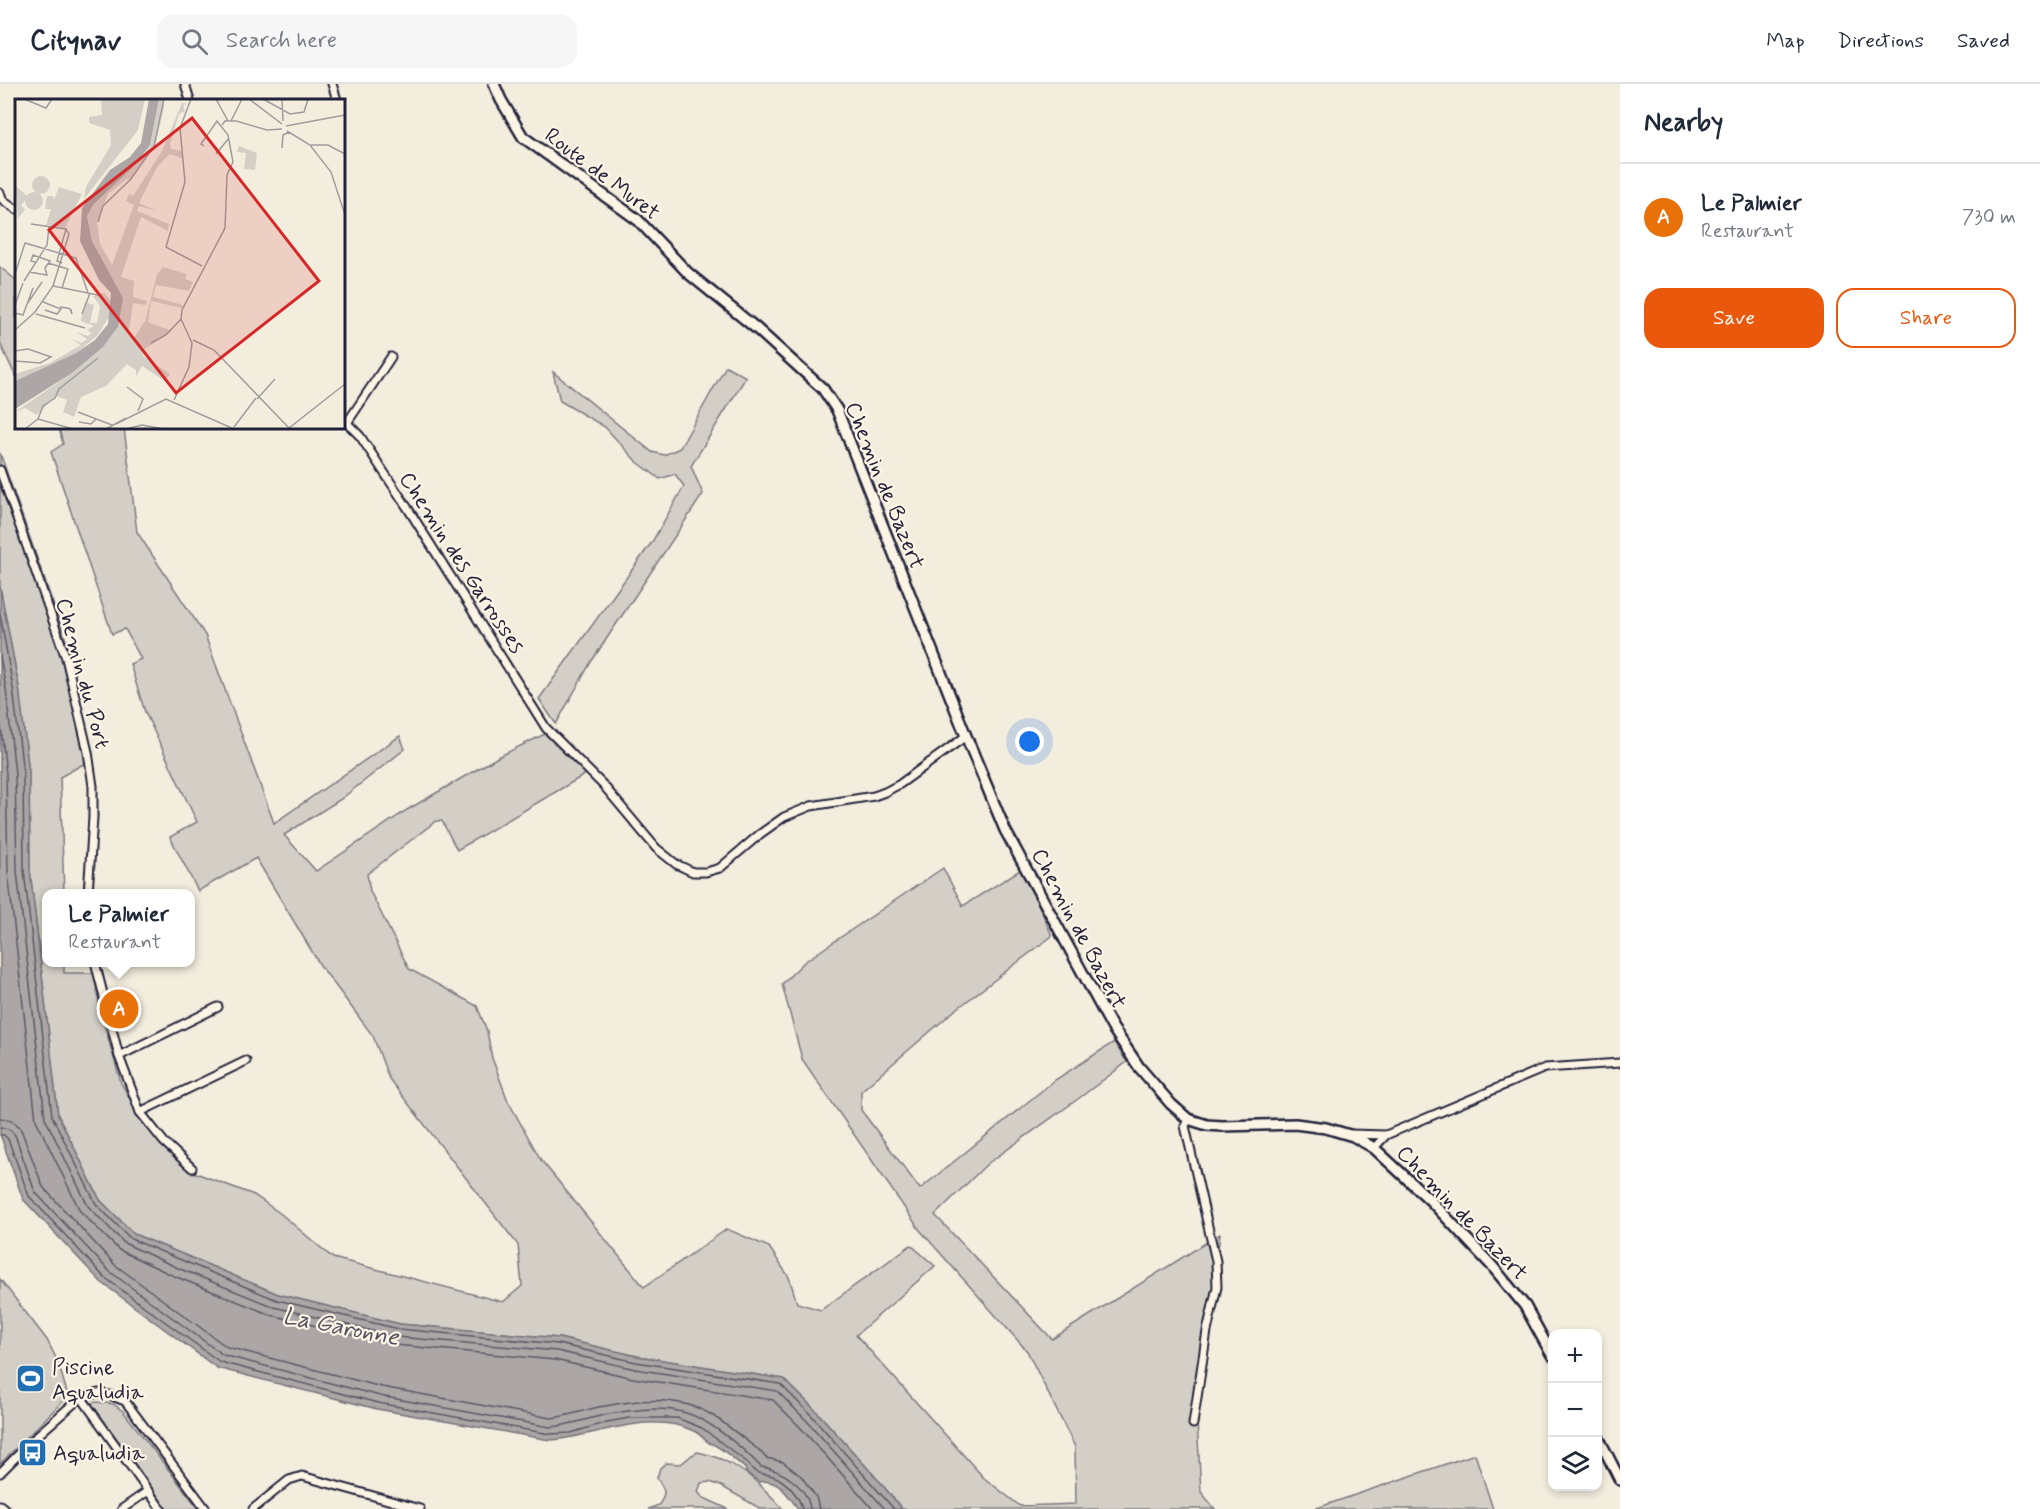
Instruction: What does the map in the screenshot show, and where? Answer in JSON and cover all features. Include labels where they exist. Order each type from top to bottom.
[{"type":"street","points":[[185,84],[190,99]]},
{"type":"street","points":[[332,84],[337,99]]},
{"type":"street","name":"Route de Muret","points":[[494,84],[523,137],[639,220],[688,273],[757,329]]},
{"type":"street","points":[[0,193],[3,200],[15,208]]},
{"type":"street","name":"Chemin de Bazert","points":[[757,329],[823,389],[837,410],[1005,830],[1112,1028],[1139,1067],[1171,1104],[1188,1119],[1207,1125],[1222,1126],[1296,1125],[1326,1128],[1348,1134],[1374,1148],[1430,1200],[1493,1267],[1525,1306],[1548,1348]]},
{"type":"street","points":[[345,421],[391,357]]},
{"type":"street","name":"Chemin des Garrosses","points":[[345,421],[360,436],[407,507],[546,728],[604,786],[656,848],[676,864],[693,872],[706,872],[720,868],[784,817],[811,806],[874,796],[885,792],[900,784],[966,736]]},
{"type":"street","name":"Chemin du Port","points":[[0,470],[66,658],[88,752],[93,786],[88,889]]},
{"type":"street","points":[[96,967],[118,1056],[140,1112],[164,1142],[192,1168]]},
{"type":"street","points":[[118,1056],[218,1007]]},
{"type":"street","points":[[140,1112],[246,1061]]},
{"type":"street","points":[[1374,1148],[1386,1135],[1545,1068],[1620,1063]]},
{"type":"street","points":[[1188,1119],[1185,1126],[1216,1261],[1217,1287],[1193,1424]]},
{"type":"street","points":[[1348,1134],[1386,1135]]},
{"type":"street","points":[[0,1473],[81,1397],[98,1393],[125,1401],[206,1509]]},
{"type":"street","points":[[81,1397],[161,1509]]},
{"type":"street","points":[[1602,1445],[1620,1480]]},
{"type":"street","points":[[253,1509],[289,1480],[302,1476],[420,1509]]},
{"type":"street","points":[[122,1509],[148,1491]]},
{"type":"street","points":[[0,1504],[5,1509]]},
{"type":"shaded area","points":[[0,267],[15,279],[15,375],[0,343]]},
{"type":"shaded area","points":[[726,366],[746,377],[691,466],[703,494],[591,662],[556,724],[539,699],[652,542],[684,486],[675,474],[660,479],[636,461],[605,427],[560,401],[553,372],[652,452],[664,455],[680,448]]},
{"type":"shaded area","points":[[59,429],[124,429],[137,532],[205,635],[274,823],[400,736],[405,749],[341,799],[284,835],[316,871],[407,810],[498,757],[545,734],[586,774],[457,850],[442,821],[436,821],[367,874],[370,891],[409,969],[477,1006],[487,1031],[492,1058],[508,1101],[541,1160],[644,1287],[727,1229],[769,1247],[789,1277],[797,1303],[821,1310],[911,1245],[935,1266],[856,1335],[984,1478],[1020,1506],[1076,1504],[1075,1447],[1027,1351],[919,1229],[802,1059],[782,984],[804,962],[943,868],[963,906],[1023,868],[1052,936],[954,1011],[861,1091],[861,1110],[920,1189],[1055,1080],[1114,1042],[1127,1062],[987,1164],[935,1215],[1052,1339],[1220,1234],[1197,1421],[1201,1492],[1215,1509],[902,1509],[817,1412],[784,1379],[637,1356],[559,1338],[400,1324],[278,1294],[134,1234],[100,1200],[58,1115],[30,870],[29,773],[19,687],[0,587],[0,453],[68,646],[75,707],[87,762],[60,777],[64,889],[42,889],[42,967],[64,967],[64,973],[94,973],[100,1010],[121,1083],[145,1125],[188,1170],[254,1195],[281,1214],[333,1258],[503,1302],[522,1286],[518,1245],[389,1079],[373,1036],[320,965],[256,858],[198,891],[170,837],[197,822],[145,712],[130,664],[141,659],[125,629],[112,634],[51,452],[63,444]]},
{"type":"shaded area","name":"Piscine Aqualudia","points":[[0,1279],[47,1340],[58,1362],[68,1396],[0,1464]]},
{"type":"shaded area","points":[[91,1403],[113,1404],[123,1411],[199,1509],[167,1509]]},
{"type":"shaded area","points":[[698,1452],[735,1466],[765,1489],[783,1509],[761,1509],[710,1482],[701,1483],[698,1492],[702,1497],[728,1509],[648,1509],[659,1505],[664,1494],[657,1478],[660,1468],[666,1463],[681,1464]]},
{"type":"shaded area","points":[[1475,1454],[1493,1509],[1314,1509]]},
{"type":"water","name":"La Garonne","points":[[0,587],[19,687],[29,773],[30,870],[58,1115],[100,1200],[134,1234],[278,1294],[400,1324],[559,1338],[637,1356],[784,1379],[817,1412],[902,1509],[798,1509],[777,1485],[765,1481],[759,1482],[715,1445],[694,1431],[676,1425],[640,1423],[550,1440],[377,1409],[217,1368],[101,1282],[23,1199],[0,1134]]},
{"type":"place","name":"Le Palmier","points":[[119,1009]]},
{"type":"place","name":"Piscine Aqualudia","points":[[31,1379]]},
{"type":"place","name":"Aqualudia","points":[[32,1452]]}]
